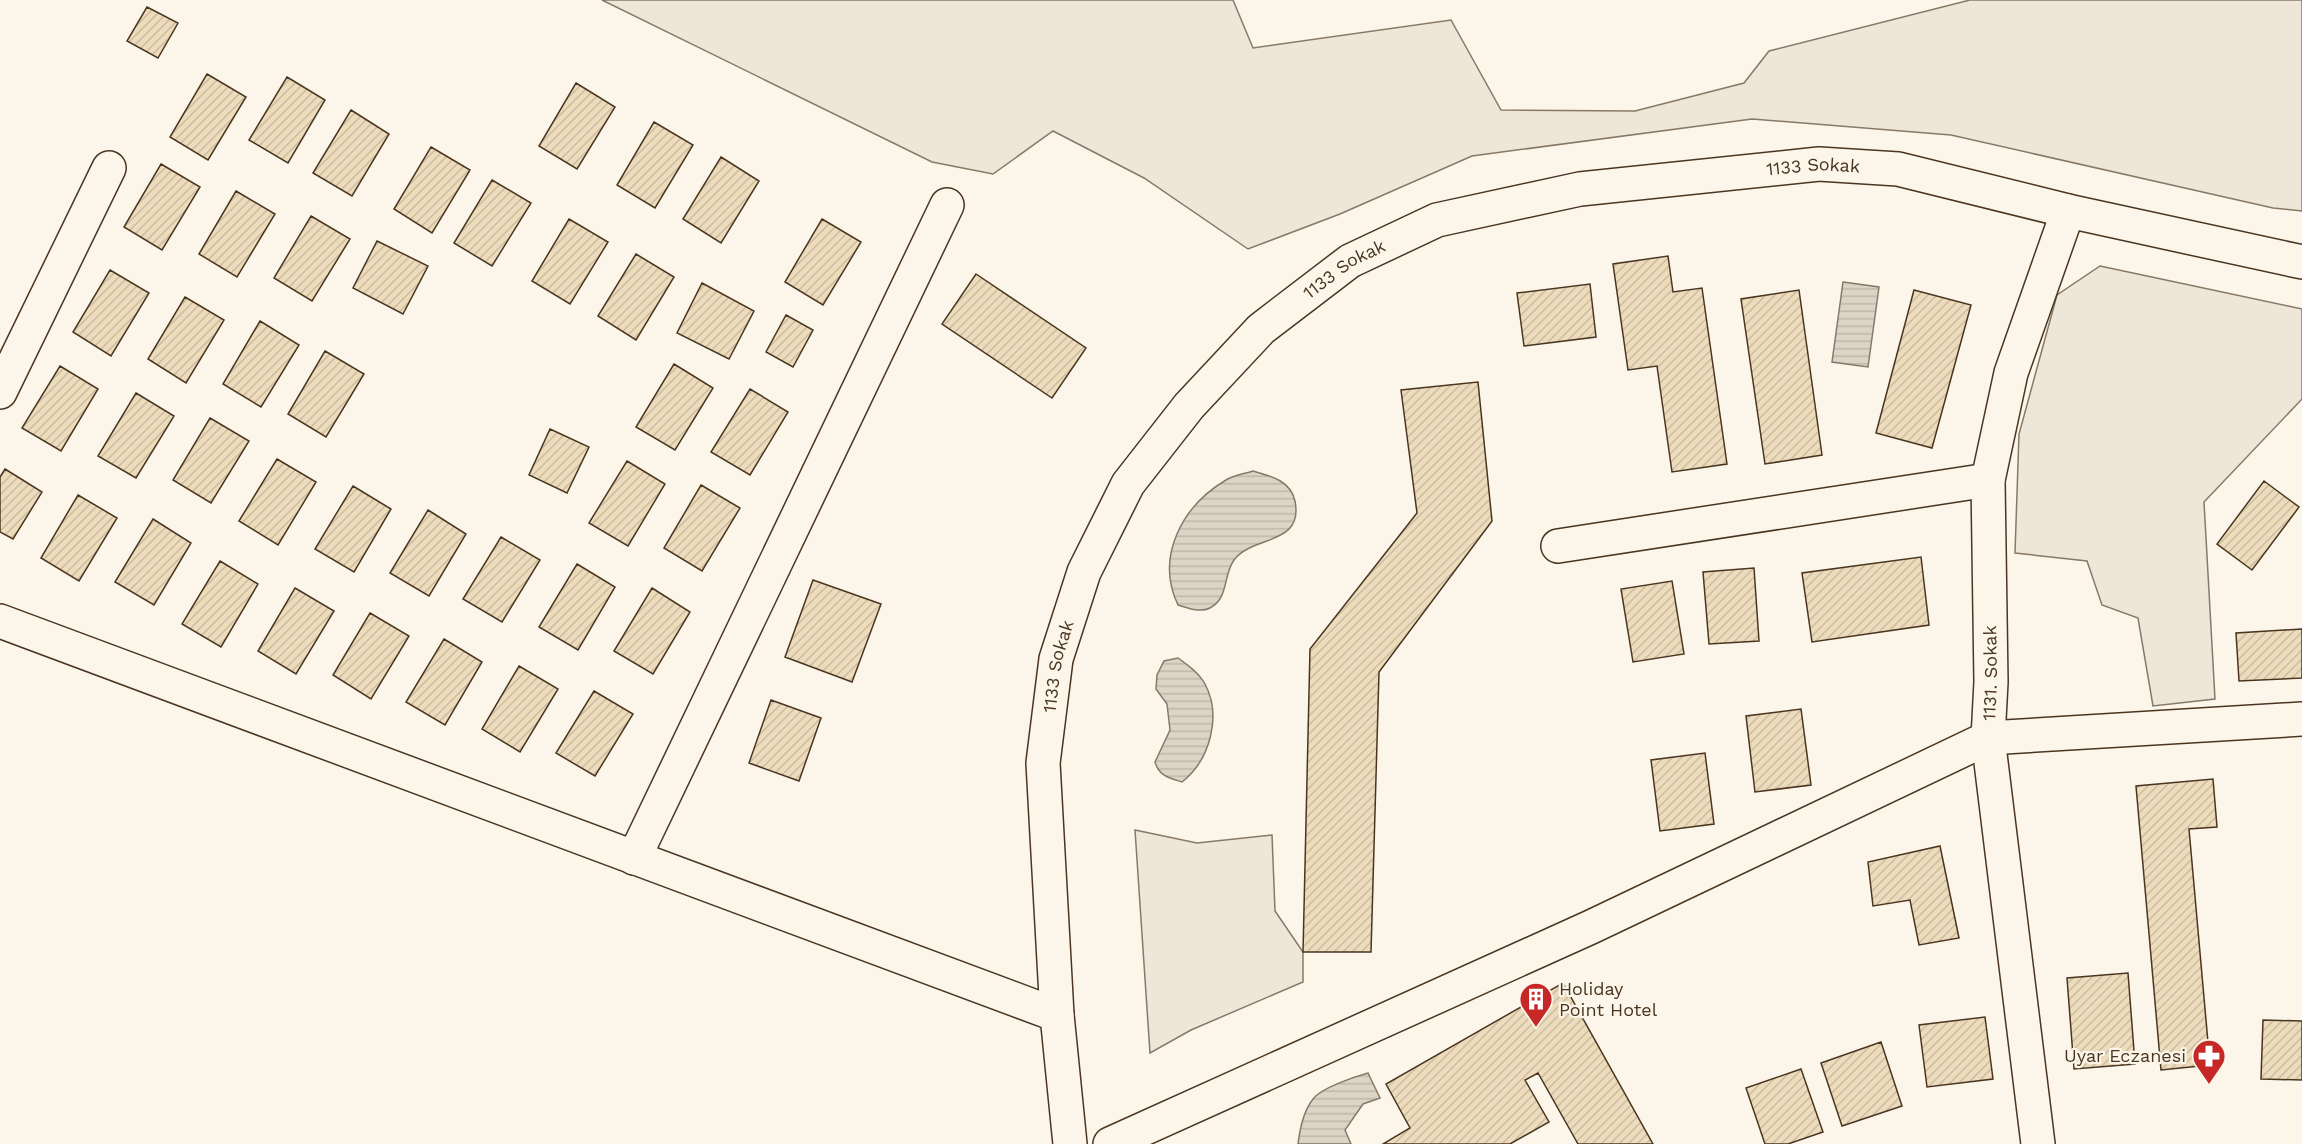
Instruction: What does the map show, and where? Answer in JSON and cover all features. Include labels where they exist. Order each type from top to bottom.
[{"type":"street","name":"1133 Sokak","points":[[1070,1144],[1057,1015],[1043,763],[1056,658],[1084,572],[1128,484],[1189,406],[1261,329],[1350,261],[1437,220],[1580,189],[1819,164],[1898,169],[2068,211],[2302,262]]},
{"type":"street","points":[[0,392],[109,168]]},
{"type":"street","points":[[634,858],[947,205]]},
{"type":"street","name":"1131. Sokak","points":[[2038,1144],[1988,738],[1991,682],[1988,480],[2011,373],[2068,211]]},
{"type":"street","points":[[1558,546],[1988,480]]},
{"type":"street","points":[[0,621],[1057,1015]]},
{"type":"street","points":[[1110,1144],[1591,927],[1988,738],[2302,719]]},
{"type":"shaded area","points":[[602,0],[1233,0],[1253,48],[1451,20],[1501,110],[1635,111],[1744,83],[1769,51],[1970,0],[2302,0],[2302,211],[2273,208],[1951,135],[1752,119],[1472,156],[1340,214],[1248,249],[1144,178],[1053,131],[993,174],[932,162]]},
{"type":"shaded area","points":[[2100,266],[2302,309],[2302,399],[2204,502],[2215,699],[2153,706],[2138,618],[2102,605],[2087,561],[2015,553],[2019,434],[2057,295]]},
{"type":"shaded area","points":[[1843,282],[1879,287],[1868,367],[1832,362]]},
{"type":"shaded area","points":[[1253,471],[1279,480],[1293,494],[1296,515],[1292,526],[1275,538],[1242,552],[1234,560],[1223,592],[1216,604],[1210,608],[1198,610],[1178,605],[1172,587],[1171,551],[1185,518],[1210,491],[1229,478]]},
{"type":"shaded area","points":[[1178,658],[1203,680],[1213,710],[1213,723],[1206,750],[1192,773],[1182,782],[1162,773],[1155,762],[1170,730],[1167,704],[1156,689],[1157,675],[1164,661]]},
{"type":"shaded area","points":[[1135,830],[1197,843],[1272,835],[1275,911],[1303,952],[1303,982],[1191,1030],[1150,1053]]},
{"type":"shaded area","points":[[1368,1073],[1380,1098],[1363,1104],[1345,1130],[1351,1144],[1298,1144],[1304,1115],[1313,1099],[1330,1087]]},
{"type":"building","points":[[147,7],[178,23],[158,58],[127,41]]},
{"type":"building","points":[[207,74],[246,97],[208,160],[170,137]]},
{"type":"building","points":[[287,77],[325,100],[288,163],[249,140]]},
{"type":"building","points":[[576,83],[615,107],[577,169],[539,146]]},
{"type":"building","points":[[351,110],[389,134],[352,196],[313,173]]},
{"type":"building","points":[[654,122],[693,145],[655,208],[617,185]]},
{"type":"building","points":[[431,147],[470,170],[432,233],[394,209]]},
{"type":"building","points":[[721,157],[759,181],[721,243],[683,219]]},
{"type":"building","points":[[161,164],[200,187],[162,250],[124,227]]},
{"type":"building","points":[[492,180],[531,203],[492,266],[454,243]]},
{"type":"building","points":[[236,191],[275,214],[237,277],[199,254]]},
{"type":"building","points":[[311,216],[350,239],[312,301],[274,278]]},
{"type":"building","points":[[569,219],[608,242],[570,304],[532,281]]},
{"type":"building","points":[[822,219],[861,242],[823,305],[785,282]]},
{"type":"building","points":[[377,241],[428,266],[403,314],[353,288]]},
{"type":"building","points":[[636,254],[674,277],[636,340],[598,316]]},
{"type":"building","points":[[1668,256],[1673,292],[1702,288],[1727,464],[1672,472],[1657,366],[1628,370],[1613,264]]},
{"type":"building","points":[[110,270],[149,293],[111,356],[73,332]]},
{"type":"building","points":[[976,274],[1086,348],[1052,398],[942,324]]},
{"type":"building","points":[[702,283],[754,311],[729,359],[677,333]]},
{"type":"building","points":[[1590,284],[1596,337],[1524,346],[1517,293]]},
{"type":"building","points":[[1799,290],[1822,455],[1765,464],[1741,299]]},
{"type":"building","points":[[1914,290],[1971,305],[1932,448],[1876,433]]},
{"type":"building","points":[[185,297],[224,320],[186,383],[148,359]]},
{"type":"building","points":[[786,315],[813,330],[793,367],[766,352]]},
{"type":"building","points":[[260,321],[299,345],[261,407],[223,384]]},
{"type":"building","points":[[325,351],[364,374],[326,437],[288,414]]},
{"type":"building","points":[[674,364],[713,388],[675,450],[636,427]]},
{"type":"building","points":[[60,366],[98,389],[61,451],[22,428]]},
{"type":"building","points":[[1478,382],[1492,521],[1379,672],[1371,952],[1303,952],[1310,649],[1417,513],[1401,390]]},
{"type":"building","points":[[750,389],[788,412],[750,475],[711,452]]},
{"type":"building","points":[[136,393],[174,416],[136,478],[98,456]]},
{"type":"building","points":[[210,418],[249,441],[211,503],[173,480]]},
{"type":"building","points":[[550,429],[589,447],[567,493],[529,475]]},
{"type":"building","points":[[277,459],[316,482],[278,545],[239,521]]},
{"type":"building","points":[[627,461],[665,484],[628,546],[589,523]]},
{"type":"building","points":[[5,469],[42,492],[13,539],[0,532],[0,477]]},
{"type":"building","points":[[2264,481],[2299,507],[2252,570],[2217,544]]},
{"type":"building","points":[[701,485],[740,508],[702,571],[664,548]]},
{"type":"building","points":[[353,486],[391,509],[354,572],[315,549]]},
{"type":"building","points":[[78,495],[117,518],[79,581],[41,558]]},
{"type":"building","points":[[428,510],[466,534],[429,596],[390,573]]},
{"type":"building","points":[[153,519],[191,543],[154,605],[115,582]]},
{"type":"building","points":[[501,537],[540,560],[502,622],[463,599]]},
{"type":"building","points":[[1921,557],[1929,625],[1812,642],[1802,573]]},
{"type":"building","points":[[220,561],[258,584],[221,647],[182,624]]},
{"type":"building","points":[[577,564],[615,587],[578,650],[539,627]]},
{"type":"building","points":[[1754,568],[1759,641],[1709,644],[1703,572]]},
{"type":"building","points":[[813,580],[881,604],[852,682],[785,657]]},
{"type":"building","points":[[1672,581],[1684,654],[1633,662],[1621,589]]},
{"type":"building","points":[[295,588],[334,611],[296,674],[258,651]]},
{"type":"building","points":[[652,588],[690,612],[653,674],[614,651]]},
{"type":"building","points":[[370,613],[409,636],[371,699],[333,675]]},
{"type":"building","points":[[2302,629],[2302,678],[2239,681],[2236,633]]},
{"type":"building","points":[[444,639],[482,662],[445,725],[406,702]]},
{"type":"building","points":[[519,666],[558,689],[520,752],[482,729]]},
{"type":"building","points":[[594,691],[633,714],[595,776],[556,753]]},
{"type":"building","points":[[771,700],[821,718],[799,781],[749,763]]},
{"type":"building","points":[[1801,709],[1811,785],[1755,792],[1746,716]]},
{"type":"building","points":[[1705,753],[1714,824],[1660,831],[1651,760]]},
{"type":"building","points":[[2213,779],[2217,827],[2189,829],[2210,1065],[2161,1070],[2136,786]]},
{"type":"building","points":[[1940,846],[1959,938],[1919,945],[1910,900],[1873,906],[1868,862]]},
{"type":"building","points":[[2128,973],[2135,1064],[2074,1069],[2067,978]]},
{"type":"building","name":"Holiday Point Hotel","points":[[1563,983],[1653,1144],[1578,1144],[1538,1073],[1525,1080],[1549,1122],[1510,1144],[1383,1144],[1410,1128],[1386,1084]]},
{"type":"building","points":[[1985,1017],[1993,1079],[1927,1087],[1919,1025]]},
{"type":"building","points":[[2263,1020],[2302,1021],[2302,1080],[2261,1079]]},
{"type":"building","points":[[1881,1042],[1902,1106],[1842,1126],[1821,1063]]},
{"type":"building","points":[[1801,1069],[1823,1132],[1788,1144],[1765,1144],[1746,1088]]},
{"type":"place","name":"Holiday Point Hotel","points":[[1536,1028]]},
{"type":"place","name":"Uyar Eczanesi","points":[[2209,1085]]}]
